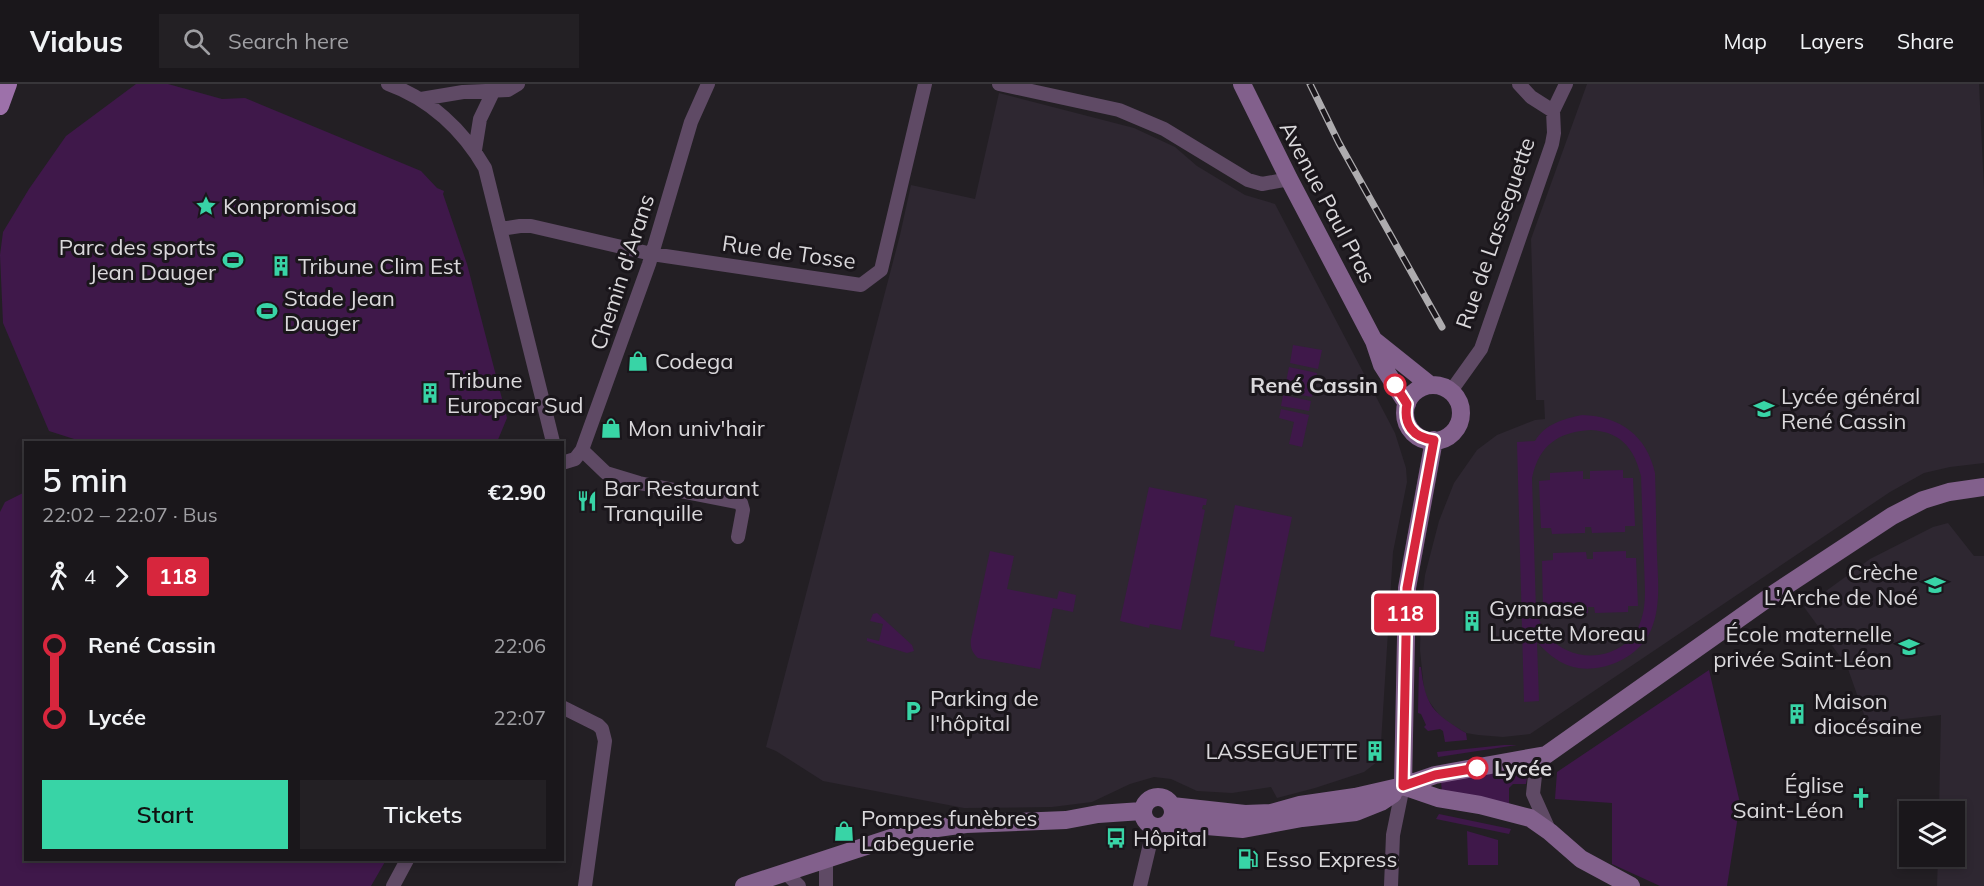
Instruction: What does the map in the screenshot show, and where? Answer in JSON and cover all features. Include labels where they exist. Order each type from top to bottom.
[{"type":"main road","points":[[0,106],[8,84]]},
{"type":"main road","name":"Avenue Paul Pras","points":[[1242,84],[1288,179],[1374,341],[1382,365],[1407,404]]},
{"type":"main road","name":"Avenue Paul Pras","points":[[1374,341],[1430,385]]},
{"type":"main road","points":[[1430,385],[1444,387],[1451,391],[1457,398],[1460,417],[1451,434],[1434,440],[1420,437],[1409,427],[1405,412],[1407,404],[1416,391],[1430,385]]},
{"type":"main road","points":[[1403,786],[1407,588],[1434,440]]},
{"type":"main road","points":[[1165,819],[1166,799],[1157,796],[1148,800],[1142,811],[1146,823],[1165,819],[1243,829],[1302,818],[1356,812],[1381,802],[1403,786],[1435,775],[1546,755],[1775,593],[1892,516],[1923,500],[1949,492],[1984,487]]},
{"type":"main road","points":[[1403,786],[1438,798],[1480,805],[1530,818],[1550,832],[1602,880],[1630,886]]},
{"type":"main road","points":[[744,886],[788,879],[826,860],[900,836],[948,825],[1066,820],[1098,814],[1142,811]]},
{"type":"street","points":[[388,84],[421,99],[444,117],[475,150],[485,168],[553,441]]},
{"type":"street","points":[[421,99],[463,92],[508,90],[518,84]]},
{"type":"street","name":"Chemin d'Arans","points":[[582,450],[652,254],[691,122],[708,84]]},
{"type":"street","name":"Rue de Tosse","points":[[500,229],[531,226],[652,254],[861,285],[881,270],[924,84]]},
{"type":"street","points":[[999,84],[1119,110],[1164,129],[1248,180],[1262,184],[1288,179]]},
{"type":"street","points":[[1519,84],[1531,97],[1553,111]]},
{"type":"street","name":"Rue de Lasseguette","points":[[1451,391],[1475,360],[1490,327],[1552,144],[1553,111],[1566,84]]},
{"type":"street","points":[[475,150],[480,119],[493,92]]},
{"type":"street","points":[[564,463],[575,459],[582,450],[606,473],[639,483],[741,503],[743,510],[738,537]]},
{"type":"street","points":[[564,708],[598,724],[605,741],[585,886]]},
{"type":"street","points":[[1537,757],[1533,794],[1550,832]]},
{"type":"street","points":[[1391,886],[1393,835],[1403,786]]},
{"type":"street","points":[[1140,886],[1165,819]]},
{"type":"street","points":[[826,860],[826,886]]},
{"type":"street","points":[[393,886],[406,861]]},
{"type":"street","points":[[788,879],[799,886]]},
{"type":"shaded area","name":"Parc des sports Jean Dauger","points":[[136,84],[168,84],[222,99],[245,98],[421,171],[437,188],[444,191],[443,194],[467,264],[507,418],[497,441],[73,441],[74,439],[49,431],[3,323],[0,255],[3,232],[29,189],[66,136]]},
{"type":"shaded area","name":"Lycée général René Cassin","points":[[1587,84],[1979,84],[1984,189],[1984,463],[1924,473],[1890,492],[1530,734],[1503,737],[1466,733],[1442,719],[1428,700],[1424,690],[1420,650],[1425,575],[1439,521],[1454,483],[1477,450],[1497,435],[1535,420],[1545,419],[1544,400],[1536,400],[1531,239]]},
{"type":"shaded area","points":[[999,93],[1134,128],[1175,147],[1197,166],[1245,195],[1275,204],[1395,433],[1406,468],[1407,482],[1393,552],[1380,759],[1377,759],[1377,762],[1364,772],[1277,798],[1271,787],[1232,793],[1197,791],[1171,779],[1154,777],[1130,784],[1092,802],[1052,807],[964,808],[823,781],[766,747],[900,235],[911,185],[975,199]]},
{"type":"shaded area","points":[[1293,345],[1322,350],[1318,369],[1290,363]]},
{"type":"shaded area","points":[[1289,367],[1317,373],[1312,397],[1284,392]]},
{"type":"shaded area","points":[[1283,395],[1311,401],[1309,411],[1281,406]]},
{"type":"shaded area","points":[[1281,409],[1309,415],[1302,447],[1289,444],[1294,422],[1279,418]]},
{"type":"shaded area","points":[[1582,415],[1608,419],[1630,430],[1646,448],[1651,460],[1655,473],[1658,603],[1651,630],[1643,643],[1624,659],[1602,667],[1582,668],[1565,664],[1537,642],[1539,701],[1524,702],[1517,442],[1535,441],[1549,426]],"holes":[[[1579,431],[1601,431],[1625,443],[1634,457],[1641,476],[1645,591],[1640,623],[1633,636],[1611,652],[1584,655],[1559,646],[1548,636],[1536,611],[1532,478],[1540,457],[1552,442]]]},
{"type":"shaded area","points":[[1623,470],[1623,478],[1633,478],[1635,526],[1625,526],[1625,532],[1592,533],[1591,527],[1585,527],[1585,533],[1552,534],[1551,528],[1541,528],[1539,481],[1550,480],[1550,473],[1583,471],[1583,479],[1590,479],[1590,471]]},
{"type":"shaded area","points":[[1149,487],[1207,499],[1202,509],[1205,510],[1181,630],[1150,624],[1149,628],[1120,621]]},
{"type":"shaded area","points":[[24,494],[24,861],[385,861],[371,886],[0,886],[0,512],[5,502]]},
{"type":"shaded area","points":[[1235,505],[1292,517],[1264,652],[1234,646],[1235,641],[1210,636]]},
{"type":"shaded area","points":[[1948,523],[1974,556],[1984,556],[1984,886],[1937,886],[1938,867],[1965,867],[1965,801],[1939,801],[1941,715],[1867,723],[1847,666],[1804,607],[1870,559],[1933,527]]},
{"type":"shaded area","points":[[990,551],[1014,556],[1007,589],[1057,599],[1059,591],[1076,595],[1073,612],[1053,608],[1040,669],[978,658],[972,650],[971,639]]},
{"type":"shaded area","points":[[1626,551],[1626,558],[1636,558],[1638,606],[1628,606],[1628,612],[1595,613],[1594,607],[1588,607],[1588,613],[1555,614],[1554,608],[1543,609],[1542,561],[1553,560],[1553,553],[1586,552],[1587,559],[1593,559],[1593,552]]},
{"type":"shaded area","points":[[877,613],[912,645],[914,651],[907,653],[867,641],[867,638],[879,641],[883,624],[870,621],[873,614]]},
{"type":"shaded area","points":[[1419,667],[1421,667],[1428,700],[1438,714],[1466,733],[1467,740],[1445,742],[1443,731],[1440,729],[1428,731],[1424,727],[1426,725],[1421,714],[1418,713]]},
{"type":"shaded area","points":[[1709,670],[1740,803],[1727,886],[1660,886],[1612,864],[1612,803],[1555,799],[1557,772]]},
{"type":"shaded area","points":[[1517,745],[1438,757],[1437,752]]},
{"type":"shaded area","points":[[1529,767],[1526,784],[1513,784],[1509,788],[1509,805],[1442,792],[1441,782]]},
{"type":"shaded area","points":[[1439,814],[1511,829],[1509,834],[1436,819]]},
{"type":"shaded area","points":[[1467,831],[1498,840],[1498,865],[1468,865]]},
{"type":"railway","points":[[1310,84],[1339,143],[1442,327]]},
{"type":"bus line","name":"118","points":[[1395,385],[1407,404],[1405,412],[1409,427],[1420,437],[1434,440],[1407,588],[1403,786],[1435,775],[1477,768]]},
{"type":"place","name":"Konpromisoa","points":[[206,206]]},
{"type":"place","name":"Parc des sports Jean Dauger","points":[[233,260]]},
{"type":"place","name":"Tribune Clim Est","points":[[281,266]]},
{"type":"place","name":"Stade Jean Dauger","points":[[267,311]]},
{"type":"place","name":"Codega","points":[[638,361]]},
{"type":"place","name":"René Cassin","points":[[1395,385]]},
{"type":"place","name":"Tribune Europcar Sud","points":[[430,393]]},
{"type":"place","name":"Lycée général René Cassin","points":[[1764,409]]},
{"type":"place","name":"Mon univ'hair","points":[[611,428]]},
{"type":"place","name":"Bar Restaurant Tranquille","points":[[587,501]]},
{"type":"place","name":"Crèche L'Arche de Noé","points":[[1935,585]]},
{"type":"place","name":"Gymnase Lucette Moreau","points":[[1472,621]]},
{"type":"place","name":"École maternelle privée Saint-Léon","points":[[1909,647]]},
{"type":"place","name":"Parking de l'hôpital","points":[[913,711]]},
{"type":"place","name":"Maison diocésaine","points":[[1797,714]]},
{"type":"place","name":"LASSEGUETTE","points":[[1375,751]]},
{"type":"place","name":"Lycée","points":[[1477,768]]},
{"type":"place","name":"Église Saint-Léon","points":[[1861,798]]},
{"type":"place","name":"Pompes funèbres Labeguerie","points":[[844,831]]},
{"type":"place","name":"Hôpital","points":[[1116,838]]},
{"type":"place","name":"Esso Express","points":[[1248,859]]}]
